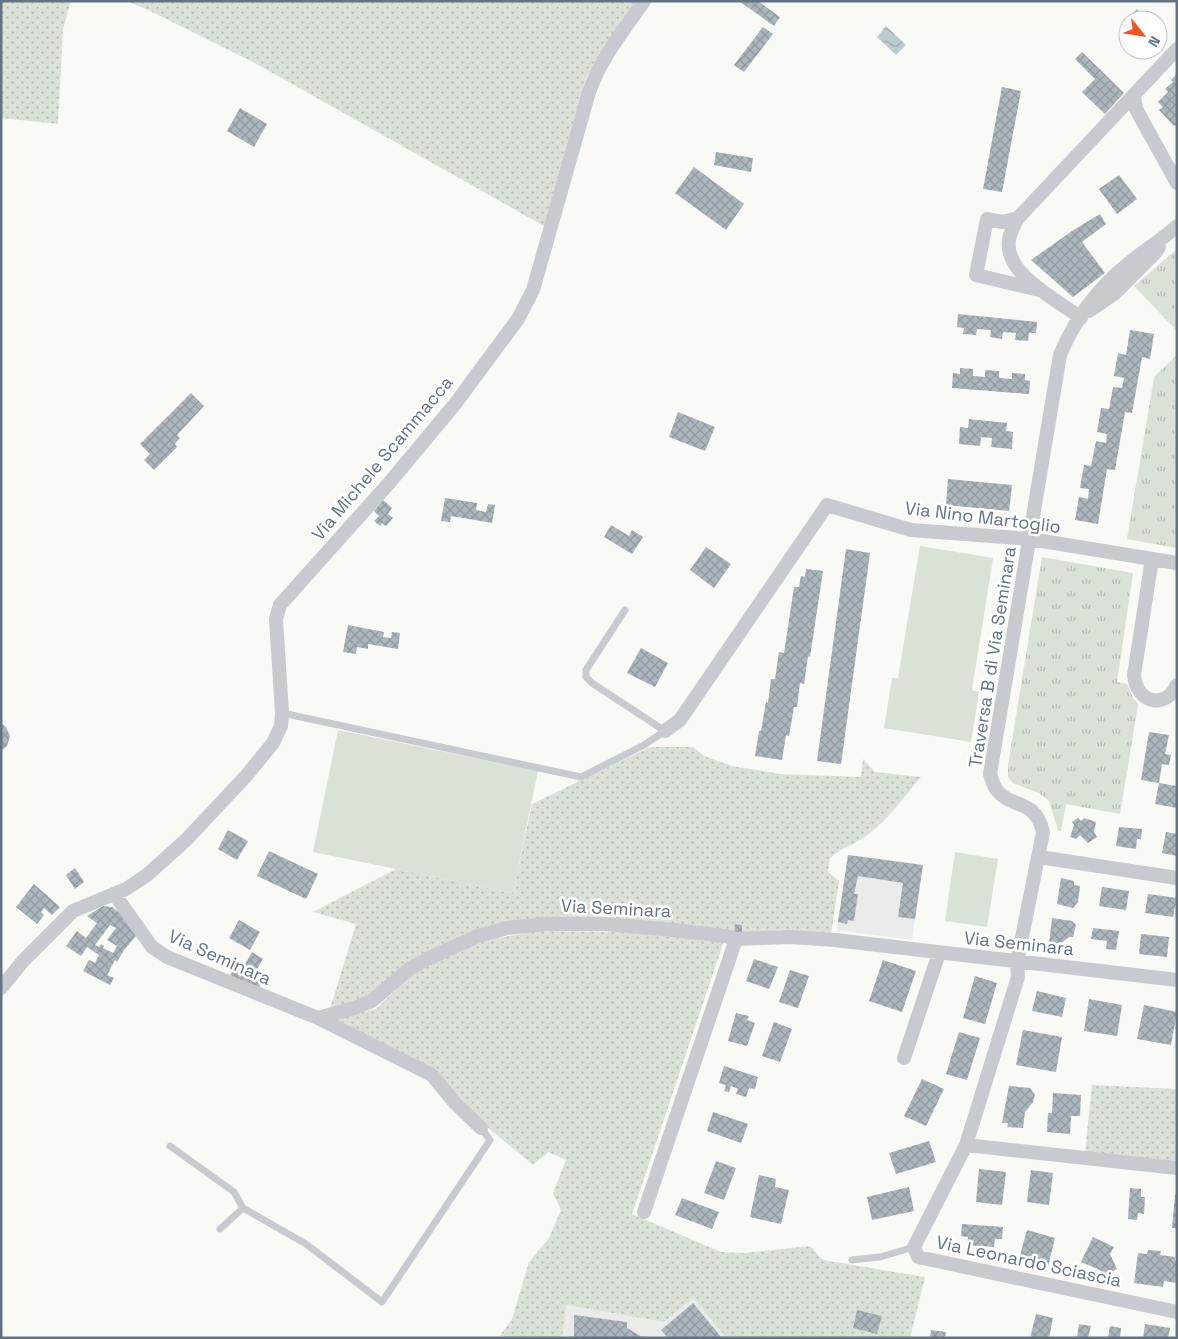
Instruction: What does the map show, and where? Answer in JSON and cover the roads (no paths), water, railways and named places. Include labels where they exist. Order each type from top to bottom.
[{"type":"street","name":"Via Michele Scammacca","points":[[1,988],[23,961],[73,911],[100,898],[115,895],[147,875],[186,840],[246,776],[272,743],[281,726],[282,713],[276,619],[280,606],[390,482],[455,404],[518,319],[533,290],[594,76],[644,1]]},
{"type":"street","points":[[1080,318],[1041,291],[1016,265],[1010,254],[1009,241],[1012,230],[1018,218],[1177,49]]},
{"type":"street","points":[[1134,95],[1136,109],[1177,183]]},
{"type":"street","points":[[1018,218],[1004,222],[987,219],[976,275],[1041,291]]},
{"type":"street","name":"Traversa B di Via Seminara","points":[[1017,962],[1043,832],[1041,822],[1035,813],[1027,807],[1003,796],[995,789],[990,774],[1060,355],[1068,338],[1097,293],[1129,263],[1172,231]]},
{"type":"street","name":"Via Nino Martoglio","points":[[665,731],[680,720],[827,505],[911,530],[1030,539],[1177,563]]},
{"type":"street","points":[[1152,559],[1134,675],[1135,685],[1140,694],[1156,700],[1164,700],[1177,685]]},
{"type":"street","points":[[1039,857],[1177,878]]},
{"type":"street","name":"Via Seminara","points":[[115,895],[152,946],[167,957],[318,1018],[354,1008],[372,1000],[409,969],[478,936],[507,928],[546,924],[606,924],[725,936],[736,940],[790,937],[854,942],[1177,980]]},
{"type":"street","points":[[644,1212],[736,940]]},
{"type":"street","points":[[904,1058],[939,953]]},
{"type":"street","name":"Via Leonardo Sciascia","points":[[1017,962],[1018,977],[966,1145],[914,1247],[918,1257],[1177,1312]]},
{"type":"street","points":[[318,1018],[432,1075],[455,1103],[481,1128]]},
{"type":"street","points":[[966,1145],[1177,1168]]},
{"type":"lane","points":[[282,713],[581,776],[644,745],[665,731],[592,683],[586,677],[586,670],[625,610]]},
{"type":"lane","points":[[170,1146],[234,1192],[243,1208],[306,1244],[382,1302],[490,1140],[481,1128]]},
{"type":"lane","points":[[220,1229],[243,1208]]},
{"type":"lane","points":[[852,1260],[880,1257],[914,1247]]},
{"type":"water","points":[[886,26],[906,45],[896,55],[877,37]]}]
